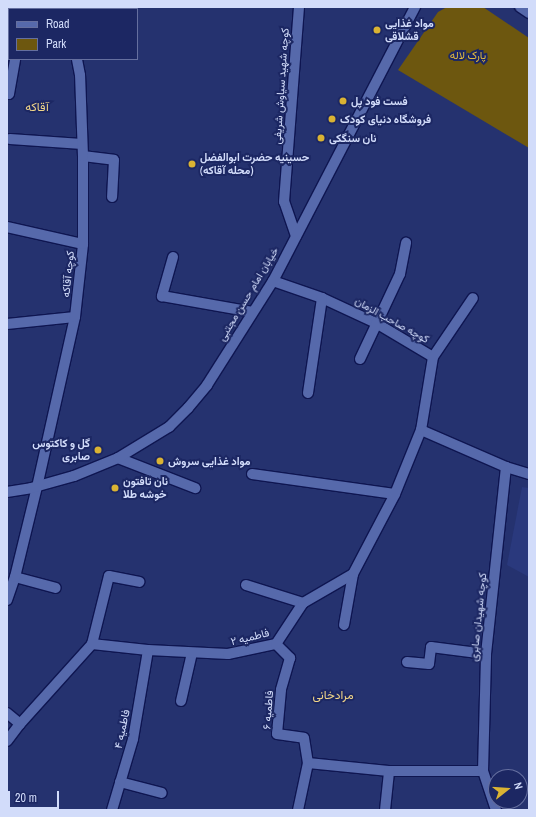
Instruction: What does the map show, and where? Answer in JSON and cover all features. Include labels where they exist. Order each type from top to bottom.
[{"type":"street","name":"کوچه شهید سیاوش شریفی","points":[[296,236],[284,202],[299,7]]},
{"type":"street","name":"خیابان امام حسن مجتبی","points":[[7,492],[37,487],[74,476],[118,458],[169,427],[188,408],[206,385],[273,281],[415,7]]},
{"type":"street","points":[[520,7],[529,13]]},
{"type":"street","points":[[7,93],[10,94],[15,60]]},
{"type":"street","name":"کوچه آقاکه","points":[[7,600],[15,576],[37,487],[75,317],[83,244],[83,156],[78,60]]},
{"type":"street","points":[[10,139],[82,144]]},
{"type":"street","points":[[83,156],[114,160],[112,197]]},
{"type":"street","points":[[7,227],[83,244]]},
{"type":"street","points":[[360,359],[400,274],[406,243]]},
{"type":"street","points":[[173,257],[162,296],[254,312]]},
{"type":"street","name":"کوچه صاحب الزمان","points":[[273,281],[322,298],[376,323],[433,357],[421,430]]},
{"type":"street","points":[[308,392],[322,298]]},
{"type":"street","points":[[433,357],[473,298]]},
{"type":"street","points":[[7,324],[75,317]]},
{"type":"street","points":[[344,624],[353,574],[395,494],[421,430],[506,467],[529,474]]},
{"type":"street","points":[[118,458],[195,488]]},
{"type":"street","name":"کوچه شهیدان صابری","points":[[496,810],[483,771],[486,654],[506,467]]},
{"type":"street","points":[[252,474],[395,494]]},
{"type":"street","name":"فاطمیه ۲","points":[[92,644],[148,650],[228,654],[276,644],[303,603],[353,574]]},
{"type":"street","points":[[15,576],[56,588]]},
{"type":"street","points":[[7,741],[20,724],[92,644],[109,576],[139,582]]},
{"type":"street","points":[[246,585],[303,603]]},
{"type":"street","name":"فاطمیه ۶","points":[[276,644],[290,658],[281,690],[277,734],[304,738],[308,763],[298,810]]},
{"type":"street","points":[[407,662],[429,664],[431,646],[486,654]]},
{"type":"street","name":"فاطمیه ۴","points":[[112,810],[134,739],[148,650]]},
{"type":"street","points":[[181,701],[192,653]]},
{"type":"street","points":[[7,713],[20,724]]},
{"type":"street","points":[[308,763],[389,771],[483,771]]},
{"type":"street","points":[[385,810],[389,771]]},
{"type":"street","points":[[120,782],[162,793]]},
{"type":"shaded area","points":[[522,487],[529,488],[529,577],[507,565]]},
{"type":"green space","name":"پارک لاله","points":[[447,7],[483,7],[529,38],[529,148],[398,70],[438,12]]},
{"type":"place","name":"مواد غذایی قشلاقی","points":[[377,30]]},
{"type":"place","name":"فست فود پل","points":[[343,101]]},
{"type":"place","name":"فروشگاه دنیای کودک","points":[[332,119]]},
{"type":"place","name":"نان سنگکی","points":[[321,138]]},
{"type":"place","name":"حسینیه حضرت ابوالفضل (محله آقاکه)","points":[[192,164]]},
{"type":"place","name":"گل و کاکتوس صابری","points":[[98,450]]},
{"type":"place","name":"مواد غذایی سروش","points":[[160,461]]},
{"type":"place","name":"نان تافتون خوشه طلا","points":[[115,488]]},
{"type":"district","name":"آقاکه","points":[[37,108]]},
{"type":"district","name":"مرادخانی","points":[[333,696]]}]
